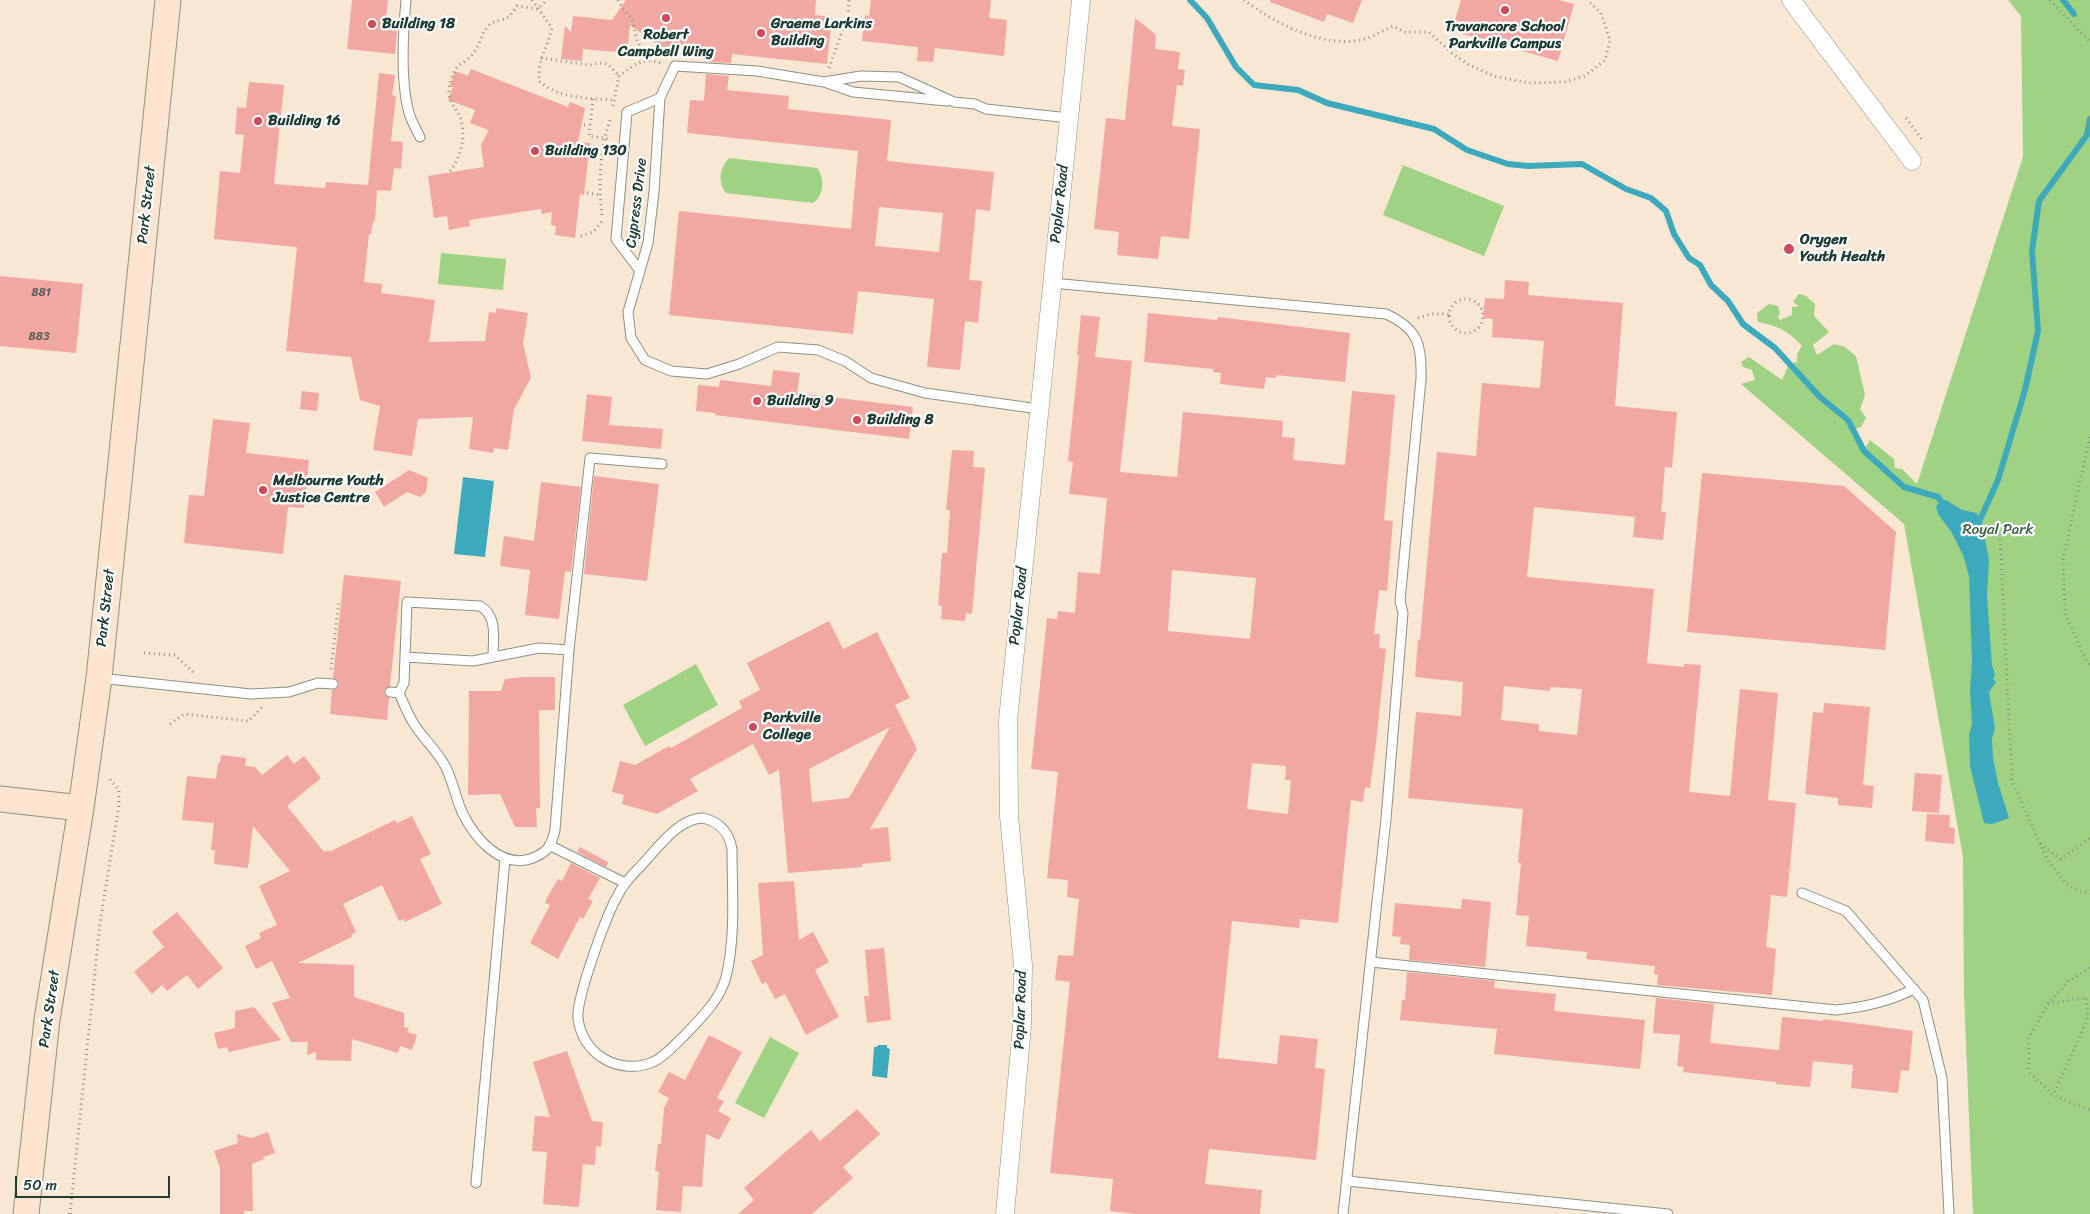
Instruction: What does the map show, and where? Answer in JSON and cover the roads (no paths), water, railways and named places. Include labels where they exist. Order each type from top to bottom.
[{"type":"street","name":"Park Street","points":[[26,1214],[47,1020],[81,808],[99,678],[168,0]]},
{"type":"street","name":"Poplar Road","points":[[1005,1214],[1022,1026],[1023,965],[1010,816],[1008,720],[1081,0]]},
{"type":"street","points":[[1791,0],[1912,161]]},
{"type":"street","points":[[0,798],[81,808]]},
{"type":"lane","points":[[406,0],[404,21],[405,94],[410,118],[420,138]]},
{"type":"lane","name":"Cypress Drive","points":[[1040,409],[925,393],[871,378],[845,361],[818,350],[778,347],[739,364],[707,374],[670,371],[645,360],[631,338],[628,312],[648,243],[654,192],[660,98],[675,66],[757,71],[824,82],[861,76],[899,77],[954,102],[974,104],[986,109],[1069,118]]},
{"type":"lane","points":[[824,82],[853,92],[954,102]]},
{"type":"lane","points":[[640,271],[616,239],[627,112],[660,98]]},
{"type":"lane","points":[[1052,284],[1386,314],[1403,324],[1414,336],[1422,353],[1400,600],[1403,613],[1386,820],[1343,1214]]},
{"type":"lane","points":[[493,657],[493,620],[488,610],[480,606],[407,602],[404,683],[394,693],[445,766],[462,813],[473,831],[486,845],[504,859],[521,861],[542,854],[551,846],[555,830],[569,650],[590,458],[662,464]]},
{"type":"lane","points":[[405,657],[474,660],[539,648],[569,650]]},
{"type":"lane","points":[[99,678],[250,694],[289,692],[318,684],[333,684]]},
{"type":"lane","points":[[703,818],[711,820],[725,830],[730,839],[732,849],[731,944],[726,978],[722,989],[713,1003],[670,1050],[655,1061],[638,1066],[619,1065],[598,1056],[584,1038],[578,1018],[578,1008],[586,979],[616,897],[625,883],[677,828],[688,820],[703,818]]},
{"type":"lane","points":[[551,846],[625,883]]},
{"type":"lane","points":[[476,1183],[504,859]]},
{"type":"lane","points":[[1802,893],[1846,911],[1923,1000],[1942,1078],[1949,1214]]},
{"type":"lane","points":[[1371,962],[1836,1010],[1870,1006],[1896,998],[1914,989]]},
{"type":"lane","points":[[1347,1181],[1598,1210],[1668,1214]]},
{"type":"water","points":[[463,477],[494,481],[485,557],[454,554]]},
{"type":"water","points":[[1946,500],[1962,510],[1977,513],[1983,529],[1989,560],[1987,596],[1992,665],[1995,675],[1993,679],[1996,682],[1989,692],[1995,728],[1992,739],[1993,758],[1998,783],[2009,818],[1992,824],[1984,823],[1970,766],[1969,735],[1972,724],[1970,690],[1972,662],[1969,576],[1963,555],[1952,533],[1938,514],[1936,506],[1941,501]]},
{"type":"water","points":[[887,1045],[887,1048],[890,1049],[887,1078],[872,1076],[874,1047]]},
{"type":"waterway","points":[[1190,0],[1207,18],[1236,67],[1254,85],[1298,90],[1327,103],[1434,129],[1467,150],[1508,164],[1528,166],[1582,164],[1626,189],[1651,198],[1666,211],[1674,234],[1689,258],[1700,265],[1711,285],[1728,301],[1743,324],[1775,348],[1820,397],[1848,420],[1864,451],[1904,487],[1938,497],[1945,507]]},
{"type":"waterway","points":[[2063,0],[2074,14]]},
{"type":"waterway","points":[[1980,530],[1979,522],[1998,480],[2025,390],[2038,331],[2032,251],[2039,201],[2087,135],[2090,119]]},
{"type":"place","name":"Travancore School Parkville Campus","points":[[1505,10]]},
{"type":"place","name":"Robert Campbell Wing","points":[[666,18]]},
{"type":"place","name":"Building 18","points":[[372,24]]},
{"type":"place","name":"Graeme Larkins Building","points":[[761,33]]},
{"type":"place","name":"Building 16","points":[[258,121]]},
{"type":"place","name":"Building 130","points":[[535,151]]},
{"type":"place","name":"Orygen Youth Health","points":[[1789,249]]},
{"type":"place","name":"Building 9","points":[[757,401]]},
{"type":"place","name":"Building 8","points":[[857,420]]},
{"type":"place","name":"Melbourne Youth Justice Centre","points":[[263,490]]},
{"type":"place","name":"Parkville College","points":[[753,727]]},
{"type":"park label","name":"Royal Park","points":[[1998,530]]}]
